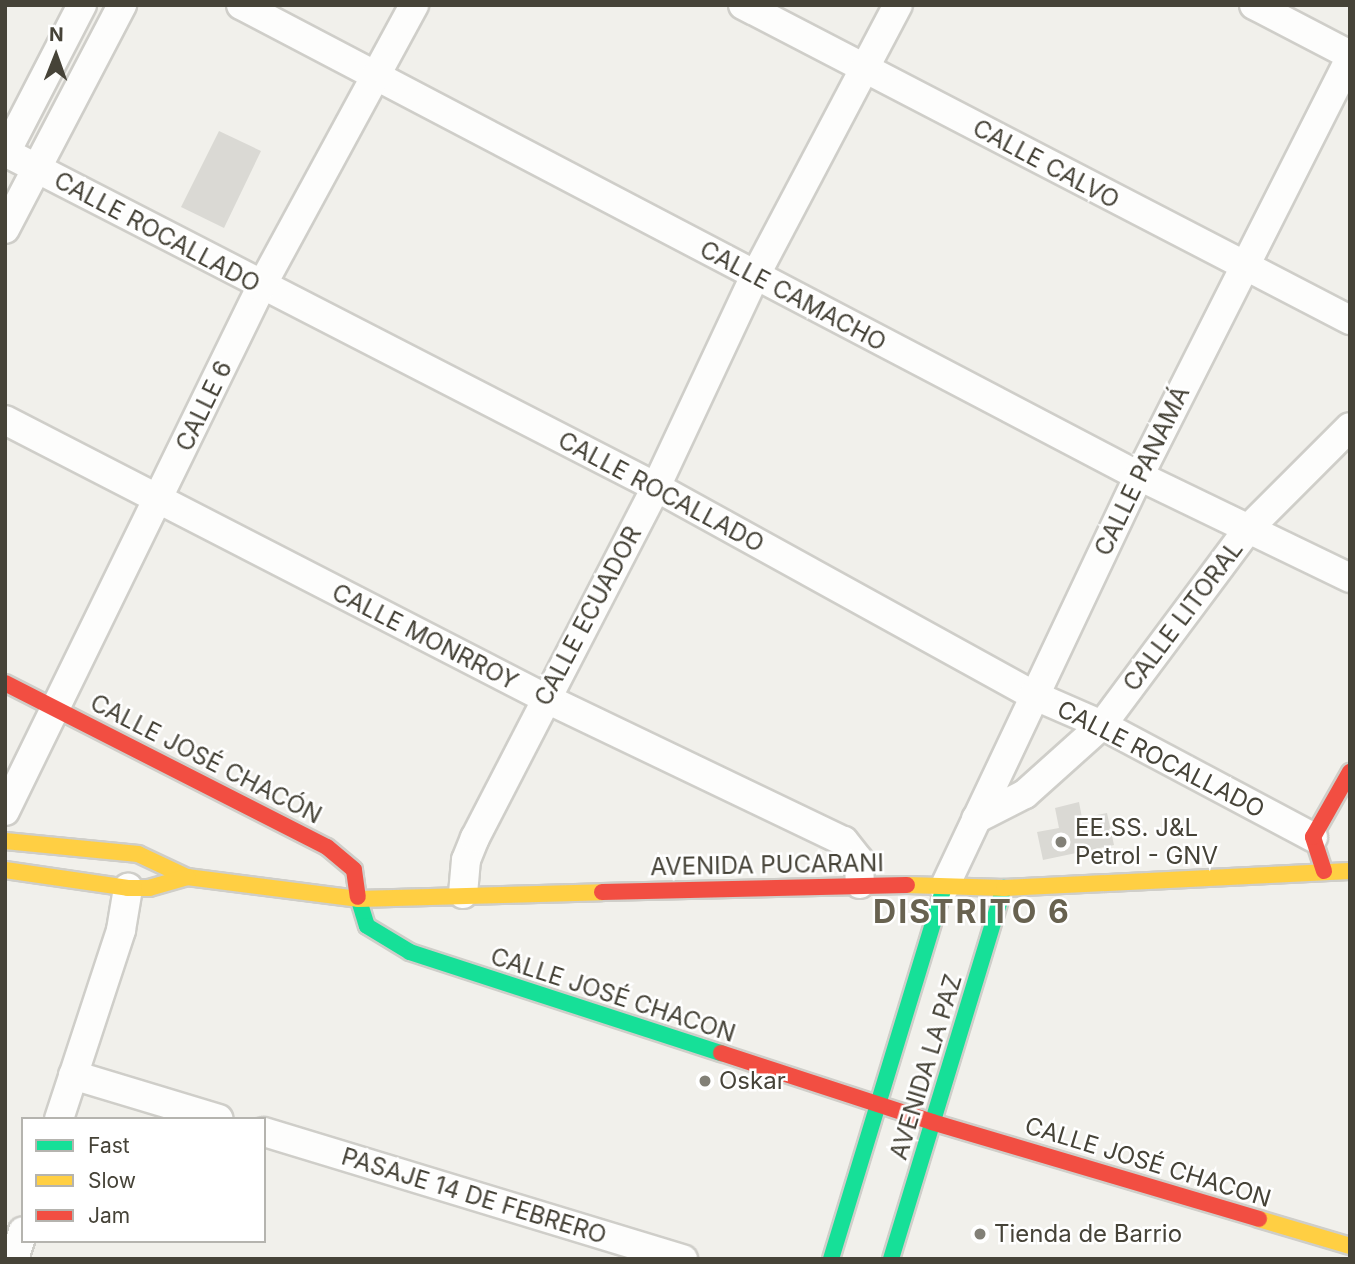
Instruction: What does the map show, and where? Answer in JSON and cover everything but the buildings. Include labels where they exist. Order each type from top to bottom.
[{"type":"street","points":[[5,153],[82,5]]},
{"type":"street","points":[[5,229],[35,167],[122,5]]},
{"type":"street","name":"CALLE CAMACHO","points":[[241,5],[1139,477],[1350,578]]},
{"type":"street","name":"CALLE 6","points":[[5,811],[261,287],[414,5]]},
{"type":"street","name":"CALLE CALVO","points":[[743,5],[1243,268],[1350,320]]},
{"type":"street","name":"CALLE ECUADOR","points":[[463,894],[466,860],[475,838],[656,487],[755,276],[898,5]]},
{"type":"street","points":[[1254,5],[1350,56]]},
{"type":"street","name":"CALLE PANAMÁ","points":[[944,888],[1033,695],[1139,477],[1350,56]]},
{"type":"street","name":"CALLE ROCALLADO","points":[[5,153],[261,287],[656,487],[1033,695],[1102,725],[1313,837]]},
{"type":"street","name":"CALLE MONRROY","points":[[5,419],[545,698],[844,841],[859,860],[860,884]]},
{"type":"street","name":"CALLE LITORAL","points":[[976,819],[1025,794],[1102,725],[1248,529],[1350,427]]},
{"type":"street","name":"CALLE JOSÉ CHACÓN","points":[[5,683],[327,846],[354,870],[358,899]]},
{"type":"street","points":[[1324,872],[1313,837],[1350,772]]},
{"type":"street","name":"AVENIDA PUCARANI","points":[[5,841],[138,854],[187,877],[358,899],[860,884],[1004,888],[1350,871]]},
{"type":"street","name":"AVENIDA PUCARANI","points":[[5,870],[128,888],[149,888],[187,877]]},
{"type":"street","points":[[60,1117],[121,930],[128,888]]},
{"type":"street","name":"AVENIDA LA PAZ","points":[[831,1259],[944,888]]},
{"type":"street","name":"AVENIDA LA PAZ","points":[[891,1259],[1004,888]]},
{"type":"street","name":"CALLE JOSÉ CHACON","points":[[358,899],[367,926],[410,952],[932,1122],[1350,1246]]},
{"type":"street","points":[[73,1075],[212,1117]]},
{"type":"street","name":"PASAJE 14 DE FEBRERO","points":[[266,1133],[683,1259]]},
{"type":"street","points":[[14,1259],[21,1237]]},
{"type":"traffic: fast","points":[[831,1259],[944,888]]},
{"type":"traffic: fast","points":[[891,1259],[1004,888]]},
{"type":"traffic: fast","points":[[358,897],[367,926],[410,952],[721,1053]]},
{"type":"traffic: slow","points":[[5,841],[138,854],[187,877],[358,899],[602,892]]},
{"type":"traffic: slow","points":[[5,870],[128,888],[149,888],[187,877]]},
{"type":"traffic: slow","points":[[907,885],[1004,888],[1350,871]]},
{"type":"traffic: slow","points":[[1259,1219],[1350,1246]]},
{"type":"traffic: jam","points":[[5,683],[327,847],[354,870],[358,897]]},
{"type":"traffic: jam","points":[[1324,871],[1313,837],[1350,772]]},
{"type":"traffic: jam","points":[[602,892],[907,885]]},
{"type":"traffic: jam","points":[[721,1053],[932,1122],[1259,1219]]},
{"type":"place","name":"EE.SS. J&L Petrol - GNV","points":[[1061,842]]},
{"type":"place","name":"Oskar","points":[[705,1081]]},
{"type":"place","name":"Tienda de Barrio","points":[[980,1234]]},
{"type":"district","name":"DISTRITO 6","points":[[972,912]]}]
